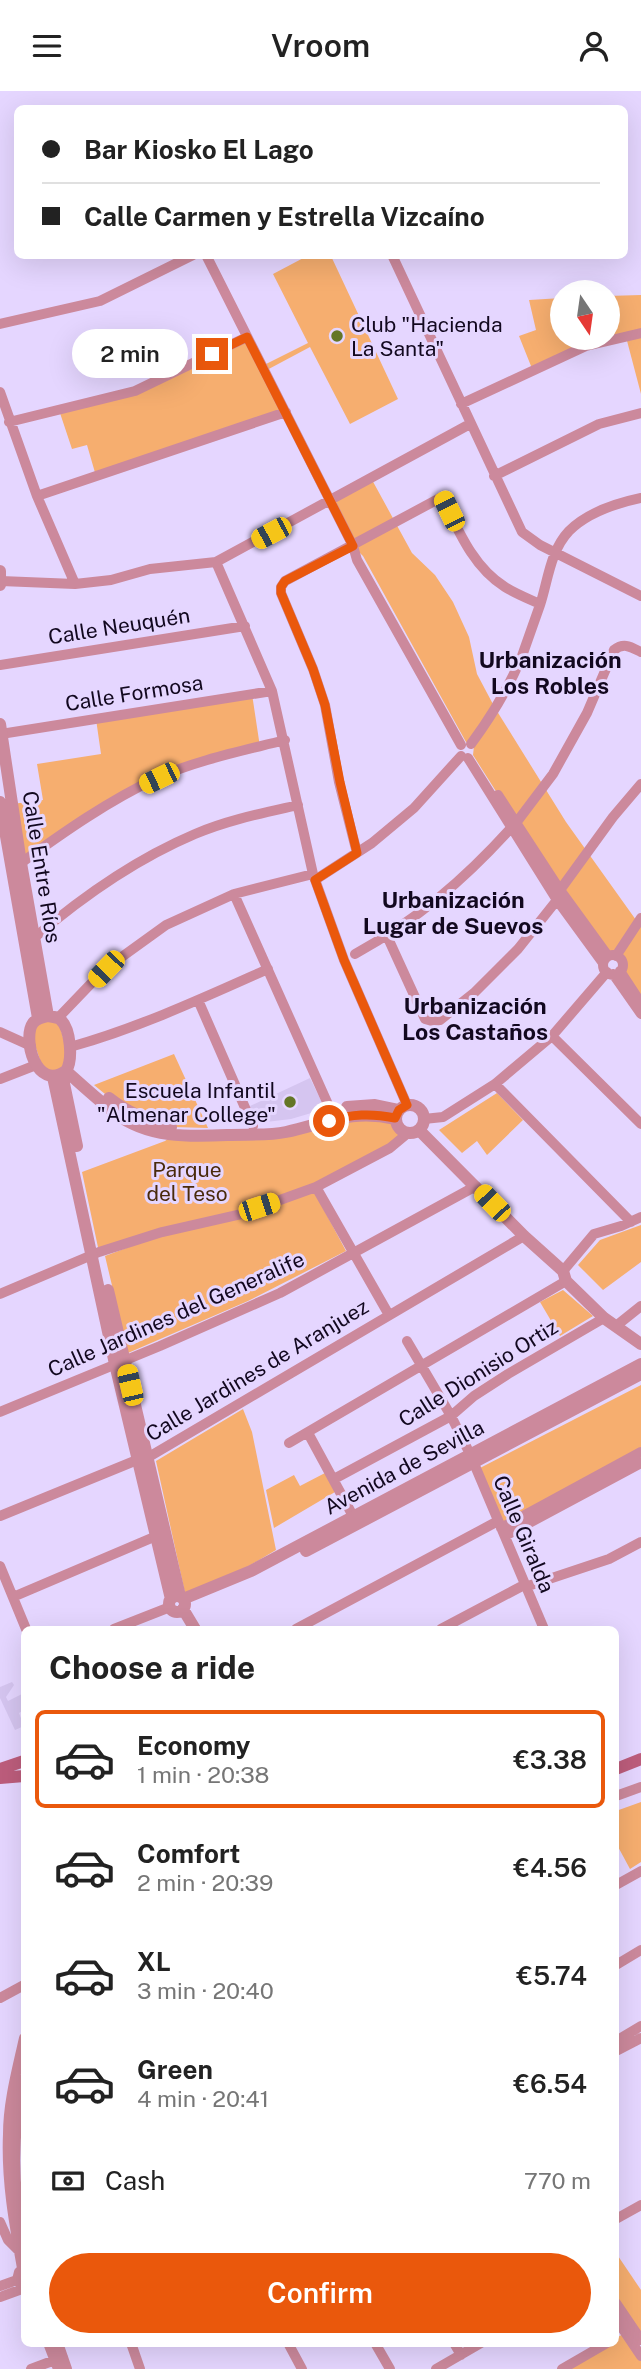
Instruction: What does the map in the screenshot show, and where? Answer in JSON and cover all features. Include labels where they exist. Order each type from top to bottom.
[{"type":"main road","points":[[619,1768],[641,1759]]},
{"type":"main road","points":[[0,1769],[21,1762]]},
{"type":"main road","points":[[619,1774],[641,1766]]},
{"type":"main road","points":[[0,1778],[21,1776]]},
{"type":"street","points":[[0,324],[100,301],[185,259]]},
{"type":"street","points":[[208,259],[329,502],[353,546],[363,556],[467,750],[559,895],[641,1003]]},
{"type":"street","points":[[394,259],[522,533],[641,596]]},
{"type":"street","points":[[461,404],[586,346],[641,333]]},
{"type":"street","points":[[9,422],[135,391],[247,337]]},
{"type":"street","points":[[0,392],[37,496],[75,584]]},
{"type":"street","points":[[37,496],[286,412]]},
{"type":"street","points":[[494,475],[599,424],[641,414]]},
{"type":"street","points":[[0,579],[75,584],[111,580],[150,569],[216,562],[470,424]]},
{"type":"street","points":[[357,853],[325,705],[281,593],[285,581],[442,497],[467,548],[480,566],[504,586],[540,604]]},
{"type":"street","points":[[401,1111],[375,1105],[352,1106],[281,1125],[197,1129],[149,1122],[63,1072],[45,1075],[36,1065],[30,1030],[33,1024],[48,1018],[106,969],[166,925],[234,894],[314,877],[357,853],[414,808],[467,750],[502,697],[540,604],[556,552],[569,531],[607,508],[641,498]]},
{"type":"street","points":[[216,562],[272,691],[314,877],[401,1111],[399,1128],[417,1128],[604,1318],[641,1344]]},
{"type":"street","name":"Calle Neuquén","points":[[0,665],[245,626]]},
{"type":"street","points":[[355,954],[432,905],[473,870],[514,826],[553,774],[587,713],[614,650],[618,646],[628,645],[641,652]]},
{"type":"street","name":"Calle Formosa","points":[[1,729],[272,691]]},
{"type":"street","name":"Calle Entre Ríos","points":[[1,729],[48,1018]]},
{"type":"street","points":[[21,863],[66,830],[118,798],[159,778],[197,764],[285,740]]},
{"type":"street","points":[[387,936],[425,1019],[440,1020],[474,993],[518,949],[613,817],[641,784]]},
{"type":"street","name":"Calle Entre Ríos","points":[[0,802],[48,1018]]},
{"type":"street","points":[[34,937],[87,895],[163,849],[197,833],[230,822],[298,804]]},
{"type":"street","points":[[234,894],[331,1111]]},
{"type":"street","points":[[0,1294],[95,1254],[162,1232],[241,1214],[316,1187],[353,1169],[417,1128],[443,1117],[495,1084],[552,1036],[611,965],[641,918]]},
{"type":"street","points":[[611,965],[641,1014]]},
{"type":"street","points":[[70,1047],[105,1037],[268,969]]},
{"type":"street","points":[[198,1000],[253,1126]]},
{"type":"street","points":[[48,1018],[66,1029],[72,1057],[63,1072],[77,1169],[142,1459],[184,1626]]},
{"type":"street","points":[[0,1033],[31,1046]]},
{"type":"street","points":[[552,1036],[641,1124]]},
{"type":"street","points":[[0,1079],[36,1065]]},
{"type":"street","points":[[63,1072],[117,1115],[149,1131],[173,1135],[197,1137],[283,1133],[352,1115],[419,1108],[417,1128]]},
{"type":"street","points":[[495,1084],[631,1222]]},
{"type":"street","name":"Calle Jardines del Generalife","points":[[0,1412],[267,1299],[475,1186]]},
{"type":"street","points":[[316,1187],[389,1315]]},
{"type":"street","points":[[289,1443],[422,1366],[565,1276],[594,1234],[641,1217]]},
{"type":"street","name":"Calle Jardines de Aranjuez","points":[[0,1516],[142,1459],[524,1236]]},
{"type":"street","points":[[617,1326],[641,1306]]},
{"type":"street","name":"Calle Dionisio Ortiz","points":[[334,1479],[451,1416],[474,1396],[508,1374],[604,1318]]},
{"type":"street","name":"Calle Giralda","points":[[407,1341],[451,1416],[471,1458],[543,1626]]},
{"type":"street","name":"Avenida de Sevilla","points":[[178,1604],[254,1578],[641,1364]]},
{"type":"street","name":"Avenida de Sevilla","points":[[178,1604],[251,1571],[353,1516],[641,1374]]},
{"type":"street","points":[[308,1433],[353,1516]]},
{"type":"street","points":[[501,1529],[641,1453]]},
{"type":"street","points":[[302,1626],[641,1464]]},
{"type":"street","points":[[13,1597],[160,1534]]},
{"type":"street","points":[[447,1626],[525,1586],[608,1559],[641,1542]]},
{"type":"street","points":[[0,1566],[25,1626]]},
{"type":"street","points":[[122,1626],[178,1604]]},
{"type":"street","points":[[178,1604],[193,1626]]},
{"type":"street","points":[[619,1795],[641,1787]]},
{"type":"street","points":[[619,1883],[640,1872]]},
{"type":"street","points":[[619,1963],[641,1950]]},
{"type":"street","points":[[0,1998],[21,1987]]},
{"type":"street","points":[[619,2039],[641,2026]]},
{"type":"street","points":[[619,2049],[641,2038]]},
{"type":"street","points":[[16,2128],[12,2091],[21,2061]]},
{"type":"street","points":[[21,2097],[8,2174],[18,2208],[21,2260]]},
{"type":"street","points":[[619,2217],[641,2205]]},
{"type":"street","points":[[0,2213],[18,2208]]},
{"type":"street","points":[[0,2222],[8,2240],[19,2251]]},
{"type":"street","points":[[0,2286],[21,2286]]},
{"type":"street","points":[[0,2297],[21,2286]]},
{"type":"street","points":[[619,2307],[641,2340]]},
{"type":"street","points":[[621,2335],[641,2356]]},
{"type":"street","points":[[132,2347],[140,2369]]},
{"type":"street","points":[[290,2347],[302,2369]]},
{"type":"street","points":[[377,2347],[390,2369]]},
{"type":"street","points":[[456,2347],[461,2355]]},
{"type":"street","points":[[436,2369],[474,2347]]},
{"type":"street","points":[[562,2369],[600,2347]]},
{"type":"street","points":[[31,2369],[58,2362],[67,2369]]},
{"type":"shaded area","name":"Escuela Infantil \"Almenar College\"","points":[[310,1078],[325,1109],[291,1119],[258,1123],[250,1106]]},
{"type":"shaded area","points":[[12,1682],[14,1685],[6,1697],[8,1701],[21,1694],[21,1727],[15,1730],[0,1698],[0,1687]]},
{"type":"green space","points":[[301,259],[332,259],[398,399],[350,424],[310,347],[265,371],[286,412],[96,476],[87,445],[72,449],[59,410],[135,391],[247,337],[262,366],[308,343],[273,274]]},
{"type":"green space","points":[[641,295],[641,394],[626,337],[620,338],[620,296]]},
{"type":"green space","points":[[550,299],[550,350],[578,350],[533,371],[519,336],[536,330],[529,300]]},
{"type":"green space","points":[[371,478],[412,553],[435,575],[453,602],[469,637],[477,674],[495,708],[566,822],[641,927],[641,1003],[622,968],[621,959],[610,955],[516,823],[473,755],[474,746],[466,742],[363,556],[353,546],[329,502]]},
{"type":"green space","points":[[252,694],[260,747],[158,778],[21,863],[12,804],[43,800],[37,764],[101,754],[96,719]]},
{"type":"green space","points":[[58,1018],[70,1065],[45,1075],[30,1030],[33,1024]]},
{"type":"green space","points":[[174,1054],[208,1128],[173,1127],[121,1107],[94,1085]]},
{"type":"green space","points":[[497,1093],[523,1120],[487,1155],[477,1141],[462,1153],[439,1130]]},
{"type":"green space","name":"Parque del Teso","points":[[352,1115],[396,1124],[408,1133],[316,1187],[99,1252],[82,1172],[165,1141],[173,1135],[283,1133]]},
{"type":"green space","points":[[314,1191],[346,1251],[248,1301],[128,1353],[105,1256]]},
{"type":"green space","points":[[641,1225],[641,1262],[603,1290],[578,1265],[600,1240]]},
{"type":"green space","points":[[563,1290],[593,1316],[560,1336],[540,1302]]},
{"type":"green space","points":[[641,1385],[641,1449],[503,1523],[480,1468]]},
{"type":"green space","points":[[243,1409],[252,1432],[276,1550],[247,1567],[185,1593],[156,1461]]},
{"type":"green space","points":[[325,1473],[335,1492],[274,1528],[266,1490],[294,1475],[300,1486]]},
{"type":"green space","points":[[641,1802],[641,1862],[630,1869],[619,1849],[619,1810]]},
{"type":"green space","points":[[619,2257],[641,2290],[641,2340],[619,2307]]},
{"type":"green space","points":[[625,2333],[641,2356],[641,2369],[562,2369],[600,2347],[619,2347],[619,2336]]},
{"type":"place","name":"Club \"Hacienda La Santa\"","points":[[337,336]]},
{"type":"place","name":"Escuela Infantil \"Almenar College\"","points":[[290,1102]]},
{"type":"district","name":"Urbanización Los Robles","points":[[550,672]]},
{"type":"district","name":"Urbanización Lugar de Suevos","points":[[453,912]]},
{"type":"district","name":"Urbanización Los Castaños","points":[[475,1018]]},
{"type":"route","points":[[212,354],[247,337],[353,546],[285,581],[281,593],[325,705],[357,853],[315,880],[344,960],[407,1105],[399,1110],[395,1118],[376,1114],[352,1115],[329,1121]]}]
